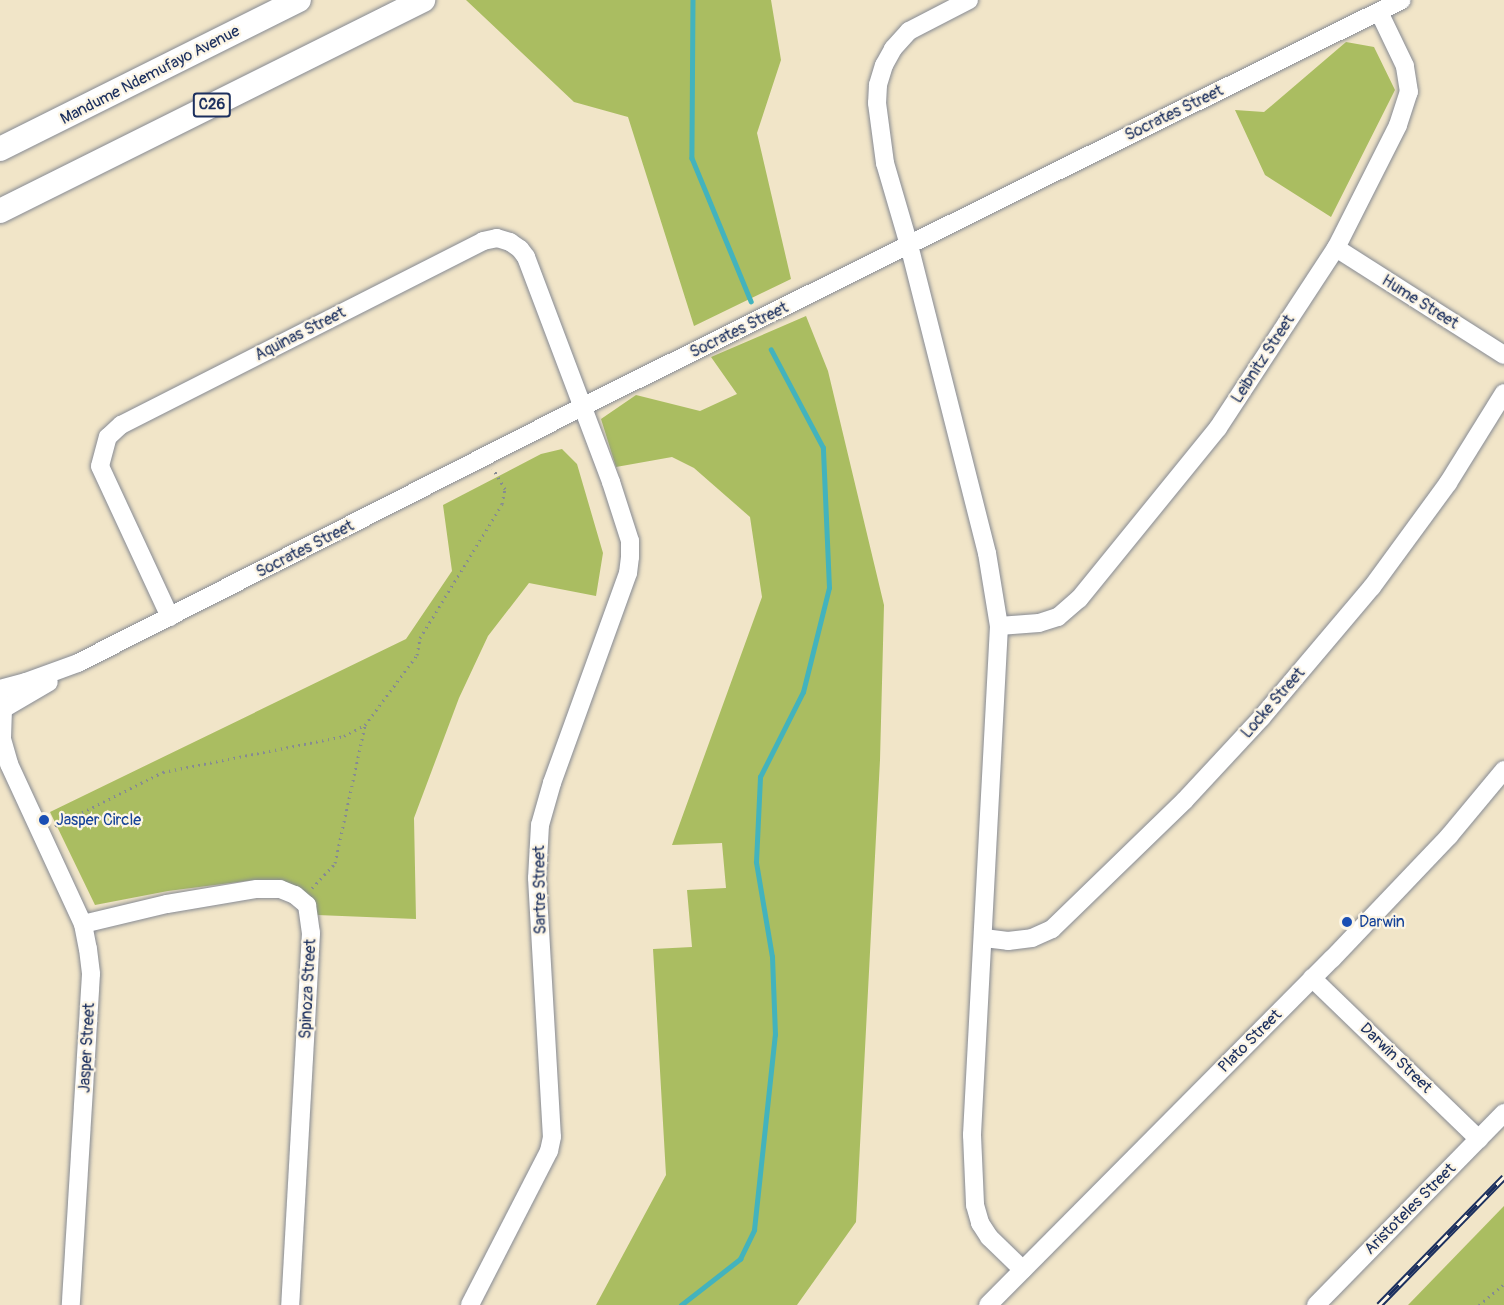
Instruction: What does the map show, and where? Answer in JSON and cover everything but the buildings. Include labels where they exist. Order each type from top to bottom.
[{"type":"main road","name":"Mandume Ndemufayo Avenue","points":[[0,149],[299,0]]},
{"type":"main road","name":"C26","points":[[0,211],[423,0]]},
{"type":"street","points":[[969,0],[909,31],[893,49],[884,65],[878,85],[879,127],[885,163],[909,245],[987,553],[999,626],[972,1136],[975,1205],[980,1223],[989,1237],[1023,1270]]},
{"type":"street","name":"Socrates Street","points":[[0,689],[78,663],[582,407],[1402,0]]},
{"type":"street","name":"Leibnitz Street","points":[[999,626],[1039,623],[1058,617],[1079,599],[1218,428],[1336,248],[1398,125],[1408,92],[1405,66],[1379,12]]},
{"type":"street","name":"Aquinas Street","points":[[170,617],[100,466],[108,437],[121,425],[483,241],[497,238],[510,242],[526,257],[582,407]]},
{"type":"street","name":"Hume Street","points":[[1336,248],[1504,355]]},
{"type":"street","name":"Locke Street","points":[[984,938],[1032,939],[1052,929],[1185,800],[1262,717],[1372,587],[1448,483],[1504,393]]},
{"type":"street","name":"Sartre Street","points":[[470,1305],[549,1151],[552,1137],[537,878],[540,825],[552,783],[628,573],[630,557],[630,541],[611,482],[582,407]]},
{"type":"street","name":"Socrates Street","points":[[1,715],[78,663]]},
{"type":"street","name":"Jasper Street","points":[[1,715],[2,739],[9,764],[83,924],[91,974],[71,1305]]},
{"type":"street","name":"Jasper Street","points":[[0,768],[26,804]]},
{"type":"street","name":"Plato Street","points":[[988,1305],[1312,978],[1449,836],[1504,770]]},
{"type":"street","points":[[83,924],[167,904],[257,889],[280,889],[301,900]]},
{"type":"street","name":"Spinoza Street","points":[[290,1305],[311,933],[307,905],[301,900]]},
{"type":"street","name":"Darwin Street","points":[[1312,978],[1479,1138]]},
{"type":"street","name":"Aristoteles Street","points":[[1316,1305],[1504,1113]]},
{"type":"path","points":[[39,833],[163,772],[344,736],[364,725],[417,656],[420,638],[502,504],[506,489],[486,457]]},
{"type":"path","points":[[301,900],[336,863],[364,725]]},
{"type":"path","points":[[1479,1305],[1504,1284]]},
{"type":"green space","points":[[466,0],[771,0],[781,60],[757,133],[791,279],[694,326],[628,117],[574,102]]},
{"type":"green space","points":[[1346,42],[1374,47],[1395,90],[1331,217],[1265,175],[1235,110],[1264,112]]},
{"type":"green space","points":[[806,316],[828,371],[884,605],[880,760],[856,1222],[797,1305],[596,1305],[666,1175],[653,949],[692,947],[687,890],[726,888],[722,843],[672,845],[762,597],[750,517],[694,468],[672,457],[616,467],[601,419],[636,395],[700,411],[737,394],[711,357]]},
{"type":"green space","points":[[562,449],[577,464],[603,553],[596,596],[529,583],[488,636],[459,698],[414,818],[416,919],[317,915],[311,901],[283,883],[254,880],[168,891],[95,905],[50,812],[406,639],[452,571],[443,505],[541,454]]},
{"type":"green space","points":[[1504,1206],[1504,1305],[1408,1305]]},
{"type":"waterway","points":[[693,0],[692,158],[751,301]]},
{"type":"waterway","points":[[681,1305],[740,1259],[754,1230],[775,1035],[772,957],[756,862],[760,777],[803,692],[829,588],[823,448],[771,350]]},
{"type":"railway","points":[[1379,1305],[1504,1177]]},
{"type":"place","name":"Jasper Circle","points":[[44,820]]},
{"type":"place","name":"Darwin","points":[[1347,922]]}]
